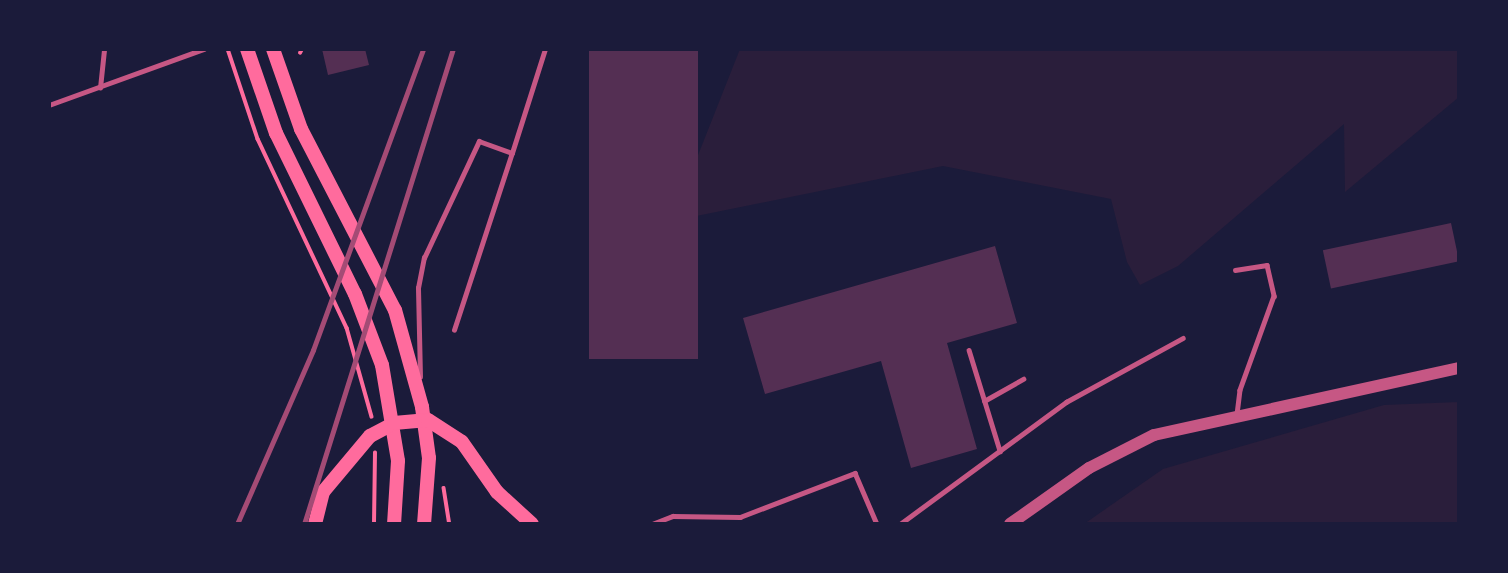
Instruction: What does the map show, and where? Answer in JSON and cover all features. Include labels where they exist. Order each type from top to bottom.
[{"type":"main road","points":[[247,49],[276,132],[355,294],[382,365],[398,461],[394,524]]},
{"type":"main road","points":[[273,49],[301,129],[395,310],[420,396],[429,458],[424,524]]},
{"type":"main road","points":[[316,524],[323,492],[370,436],[394,423],[428,420],[462,442],[497,492],[532,524]]},
{"type":"main road","points":[[427,505],[434,524]]},
{"type":"street","points":[[1010,524],[1089,468],[1154,435],[1237,414],[1459,368]]},
{"type":"lane","points":[[100,88],[104,49]]},
{"type":"lane","points":[[49,105],[204,49]]},
{"type":"lane","points":[[454,330],[545,49]]},
{"type":"lane","points":[[428,420],[418,362],[418,288],[424,258],[479,141],[512,153]]},
{"type":"lane","points":[[1235,271],[1266,265],[1274,296],[1240,390],[1237,414]]},
{"type":"lane","points":[[900,524],[1066,402],[1183,338]]},
{"type":"lane","points":[[969,350],[1000,451]]},
{"type":"lane","points":[[984,401],[1023,379]]},
{"type":"lane","points":[[652,524],[673,516],[740,517],[855,473],[877,524]]},
{"type":"path","points":[[228,49],[258,139],[347,328],[373,424]]},
{"type":"path","points":[[374,524],[375,450]]},
{"type":"path","points":[[443,477],[450,524]]},
{"type":"shaded area","points":[[740,49],[1459,49],[1459,97],[1345,192],[1344,124],[1178,266],[1140,285],[1127,262],[1111,199],[943,166],[672,221]]},
{"type":"shaded area","points":[[1459,402],[1459,524],[1084,524],[1163,469],[1384,405]]},
{"type":"building","points":[[322,49],[365,49],[369,65],[328,75]]},
{"type":"building","points":[[589,49],[698,49],[698,359],[589,359]]},
{"type":"building","points":[[1451,223],[1459,261],[1331,288],[1323,250]]},
{"type":"building","points":[[995,246],[1017,323],[947,343],[977,449],[911,468],[881,361],[765,394],[743,318]]},
{"type":"railway","points":[[237,524],[313,350],[423,49]]},
{"type":"railway","points":[[304,524],[453,49]]}]
